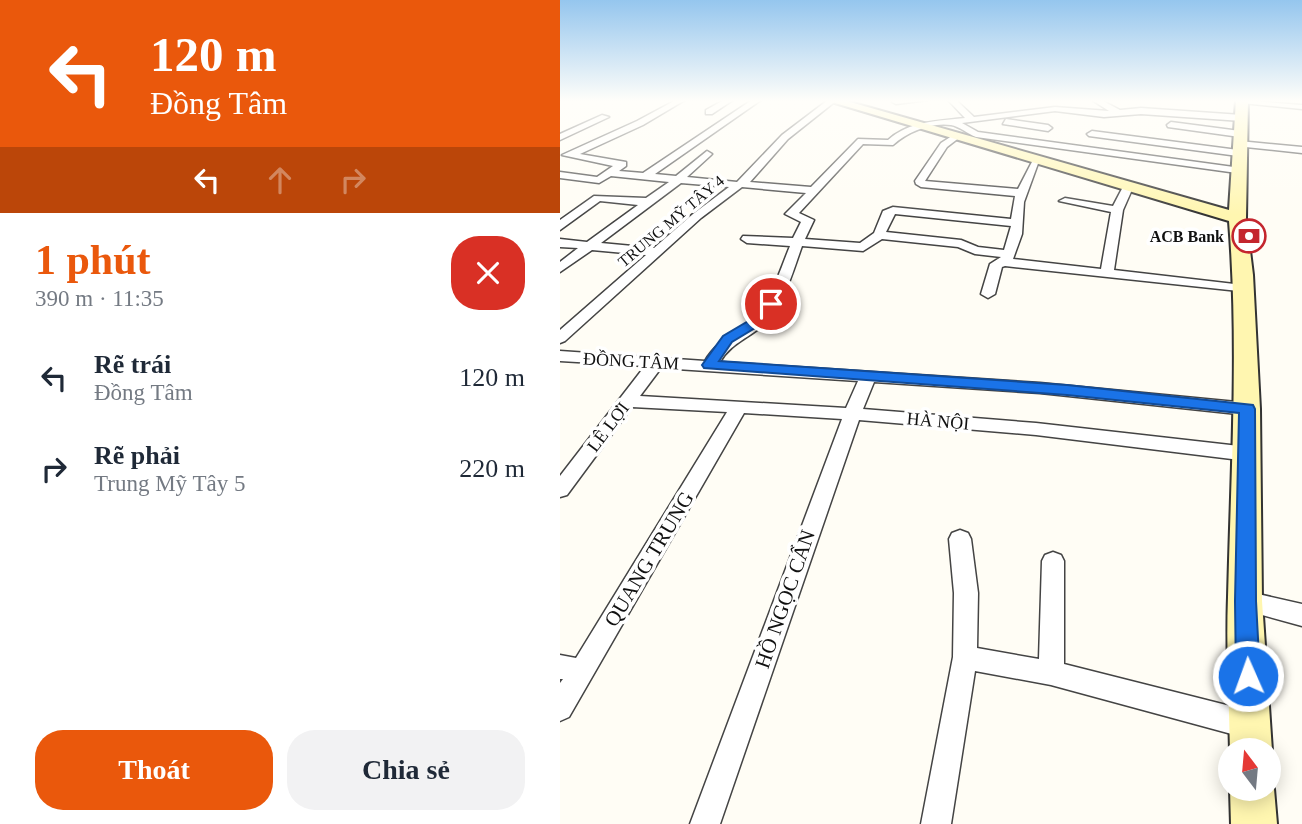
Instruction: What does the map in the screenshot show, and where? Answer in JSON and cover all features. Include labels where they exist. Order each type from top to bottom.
[{"type":"main road","points":[[977,138],[1037,160],[1237,218]]},
{"type":"main road","points":[[1240,138],[1237,218],[1243,289],[1247,409],[1245,601],[1250,738]]},
{"type":"main road","points":[[1253,802],[1254,824]]},
{"type":"street","points":[[560,166],[569,155],[606,138]]},
{"type":"street","points":[[645,176],[700,138]]},
{"type":"street","name":"TRUNG MỸ TÂY 4","points":[[560,338],[697,216],[739,184],[784,138]]},
{"type":"street","points":[[710,365],[727,339],[760,320],[781,288],[807,220],[791,214],[861,141],[890,143],[896,138]]},
{"type":"street","points":[[948,138],[920,181],[921,184],[1022,193]]},
{"type":"street","points":[[1008,138],[1116,154],[1200,138]]},
{"type":"street","points":[[1034,142],[1038,138]]},
{"type":"street","points":[[1083,149],[1089,138]]},
{"type":"street","points":[[1116,154],[1127,138]]},
{"type":"street","points":[[1130,138],[1164,143],[1193,138]]},
{"type":"street","points":[[1164,143],[1166,138]]},
{"type":"street","points":[[1264,138],[1302,150]]},
{"type":"street","points":[[560,268],[679,179],[708,154]]},
{"type":"street","points":[[560,175],[599,180],[622,164],[569,155]]},
{"type":"street","points":[[988,294],[996,264],[1007,258],[1017,223],[1018,202],[1037,160]]},
{"type":"street","points":[[611,173],[814,190]]},
{"type":"street","points":[[1107,273],[1117,210],[1129,185]]},
{"type":"street","points":[[560,226],[598,198],[648,202]]},
{"type":"street","points":[[1065,201],[1117,210]]},
{"type":"street","points":[[747,239],[863,247],[879,234],[887,213],[893,210],[1017,223]]},
{"type":"street","points":[[879,234],[961,244],[1007,258],[1243,289]]},
{"type":"street","points":[[560,243],[656,252]]},
{"type":"street","name":"ĐỒNG TÂM","points":[[560,356],[1095,393],[1247,409]]},
{"type":"street","name":"LÊ LỢI","points":[[560,490],[655,364]]},
{"type":"street","name":"HỒ NGỌC CẨN","points":[[705,824],[868,376]]},
{"type":"street","name":"HÀ NỘI","points":[[627,401],[738,410],[852,414],[1036,429],[1248,454]]},
{"type":"street","name":"QUANG TRUNG","points":[[560,708],[571,669],[738,410]]},
{"type":"street","points":[[936,824],[965,657],[966,593],[960,540]]},
{"type":"street","points":[[1051,673],[1053,561]]},
{"type":"street","points":[[1245,601],[1302,615]]},
{"type":"street","points":[[965,657],[1051,673],[1250,738]]},
{"type":"place","name":"ACB Bank","points":[[1249,236]]},
{"type":"route","points":[[771,304],[760,320],[727,339],[710,365],[1067,390],[1247,409],[1245,601],[1248,676]]}]
